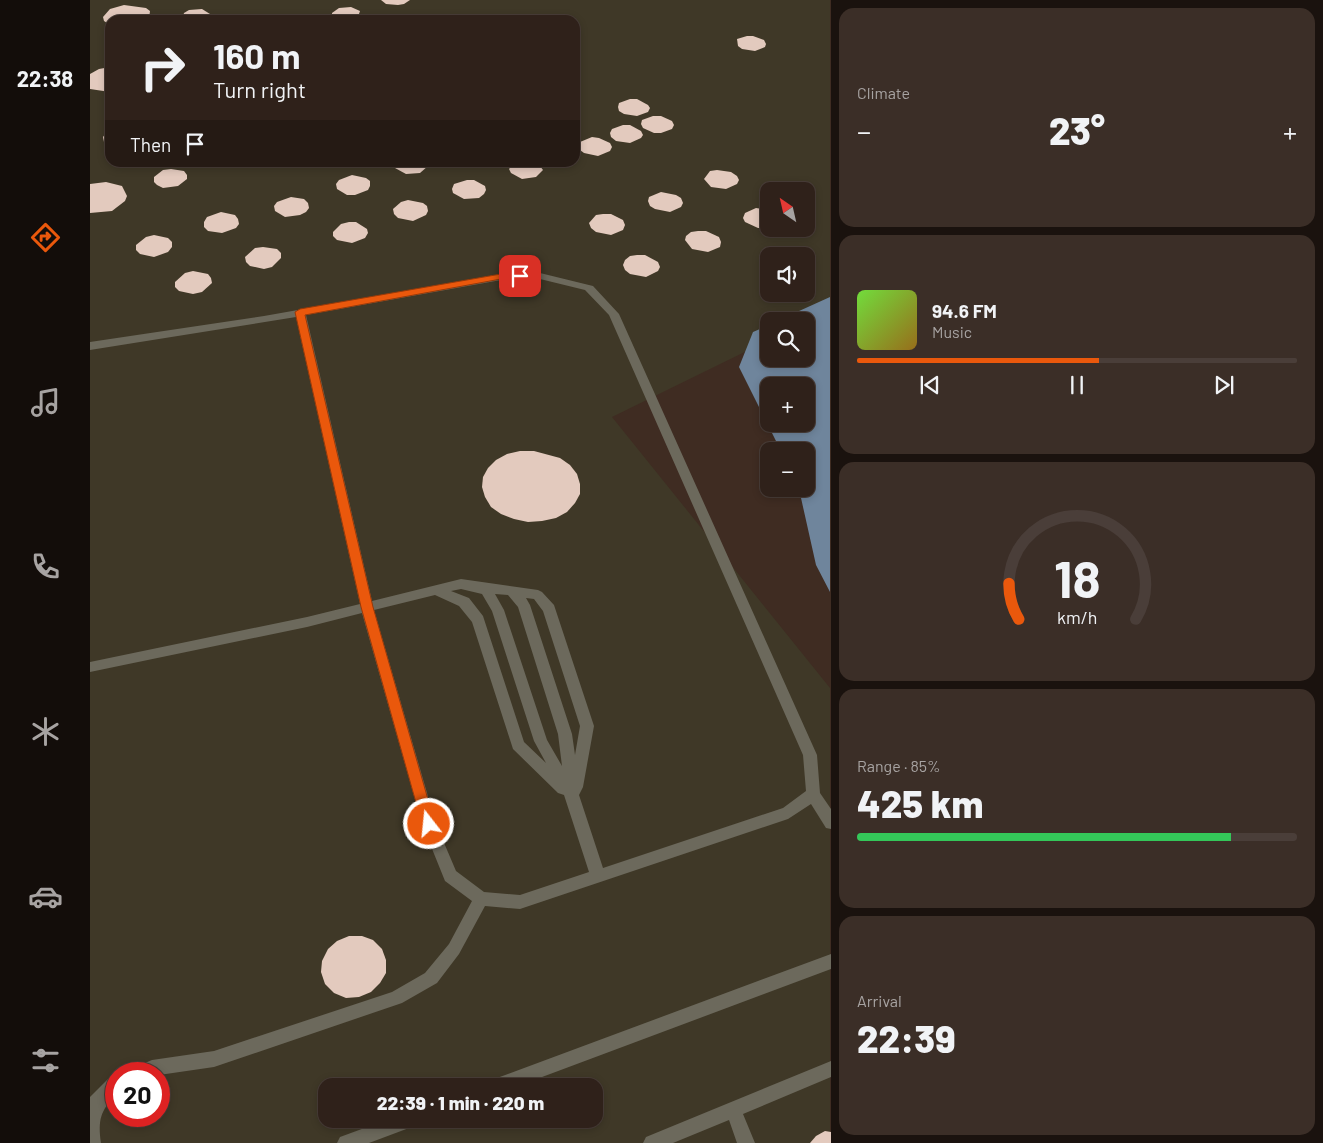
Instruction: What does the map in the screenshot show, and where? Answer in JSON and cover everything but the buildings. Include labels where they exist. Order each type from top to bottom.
[{"type":"lane","points":[[90,334],[95,345],[501,277],[540,276],[589,288],[614,314],[810,755],[813,794],[830,823]]},
{"type":"lane","points":[[300,312],[367,607],[429,824],[450,876],[481,899],[520,902],[788,813],[813,794]]},
{"type":"lane","points":[[90,667],[307,622],[461,584],[538,595],[549,609],[587,726],[574,800]]},
{"type":"lane","points":[[461,584],[486,590],[498,610],[541,741],[574,800]]},
{"type":"lane","points":[[436,590],[464,602],[478,620],[518,745],[574,800]]},
{"type":"lane","points":[[512,591],[524,605],[565,734],[574,800],[598,876]]},
{"type":"lane","points":[[170,1065],[214,1059],[396,998],[431,978],[454,950],[481,899]]},
{"type":"lane","points":[[518,1078],[830,961]]},
{"type":"lane","points":[[652,1143],[830,1069]]},
{"type":"lane","points":[[92,1143],[90,1126],[96,1104],[105,1095]]},
{"type":"lane","points":[[733,1109],[746,1143]]},
{"type":"lane","points":[[346,1143],[387,1128]]},
{"type":"shaded area","points":[[90,0],[830,0],[830,310],[815,317],[815,312],[760,312],[760,344],[612,417],[830,688],[830,1143],[90,1143]]},
{"type":"water","points":[[830,297],[830,592],[816,565],[801,497],[815,497],[815,442],[776,442],[772,432],[815,432],[815,377],[760,377],[760,409],[739,367],[753,332],[760,329],[760,367],[815,367],[815,312],[797,312]]},
{"type":"route","points":[[429,824],[367,607],[300,312],[501,277],[520,276]]}]
